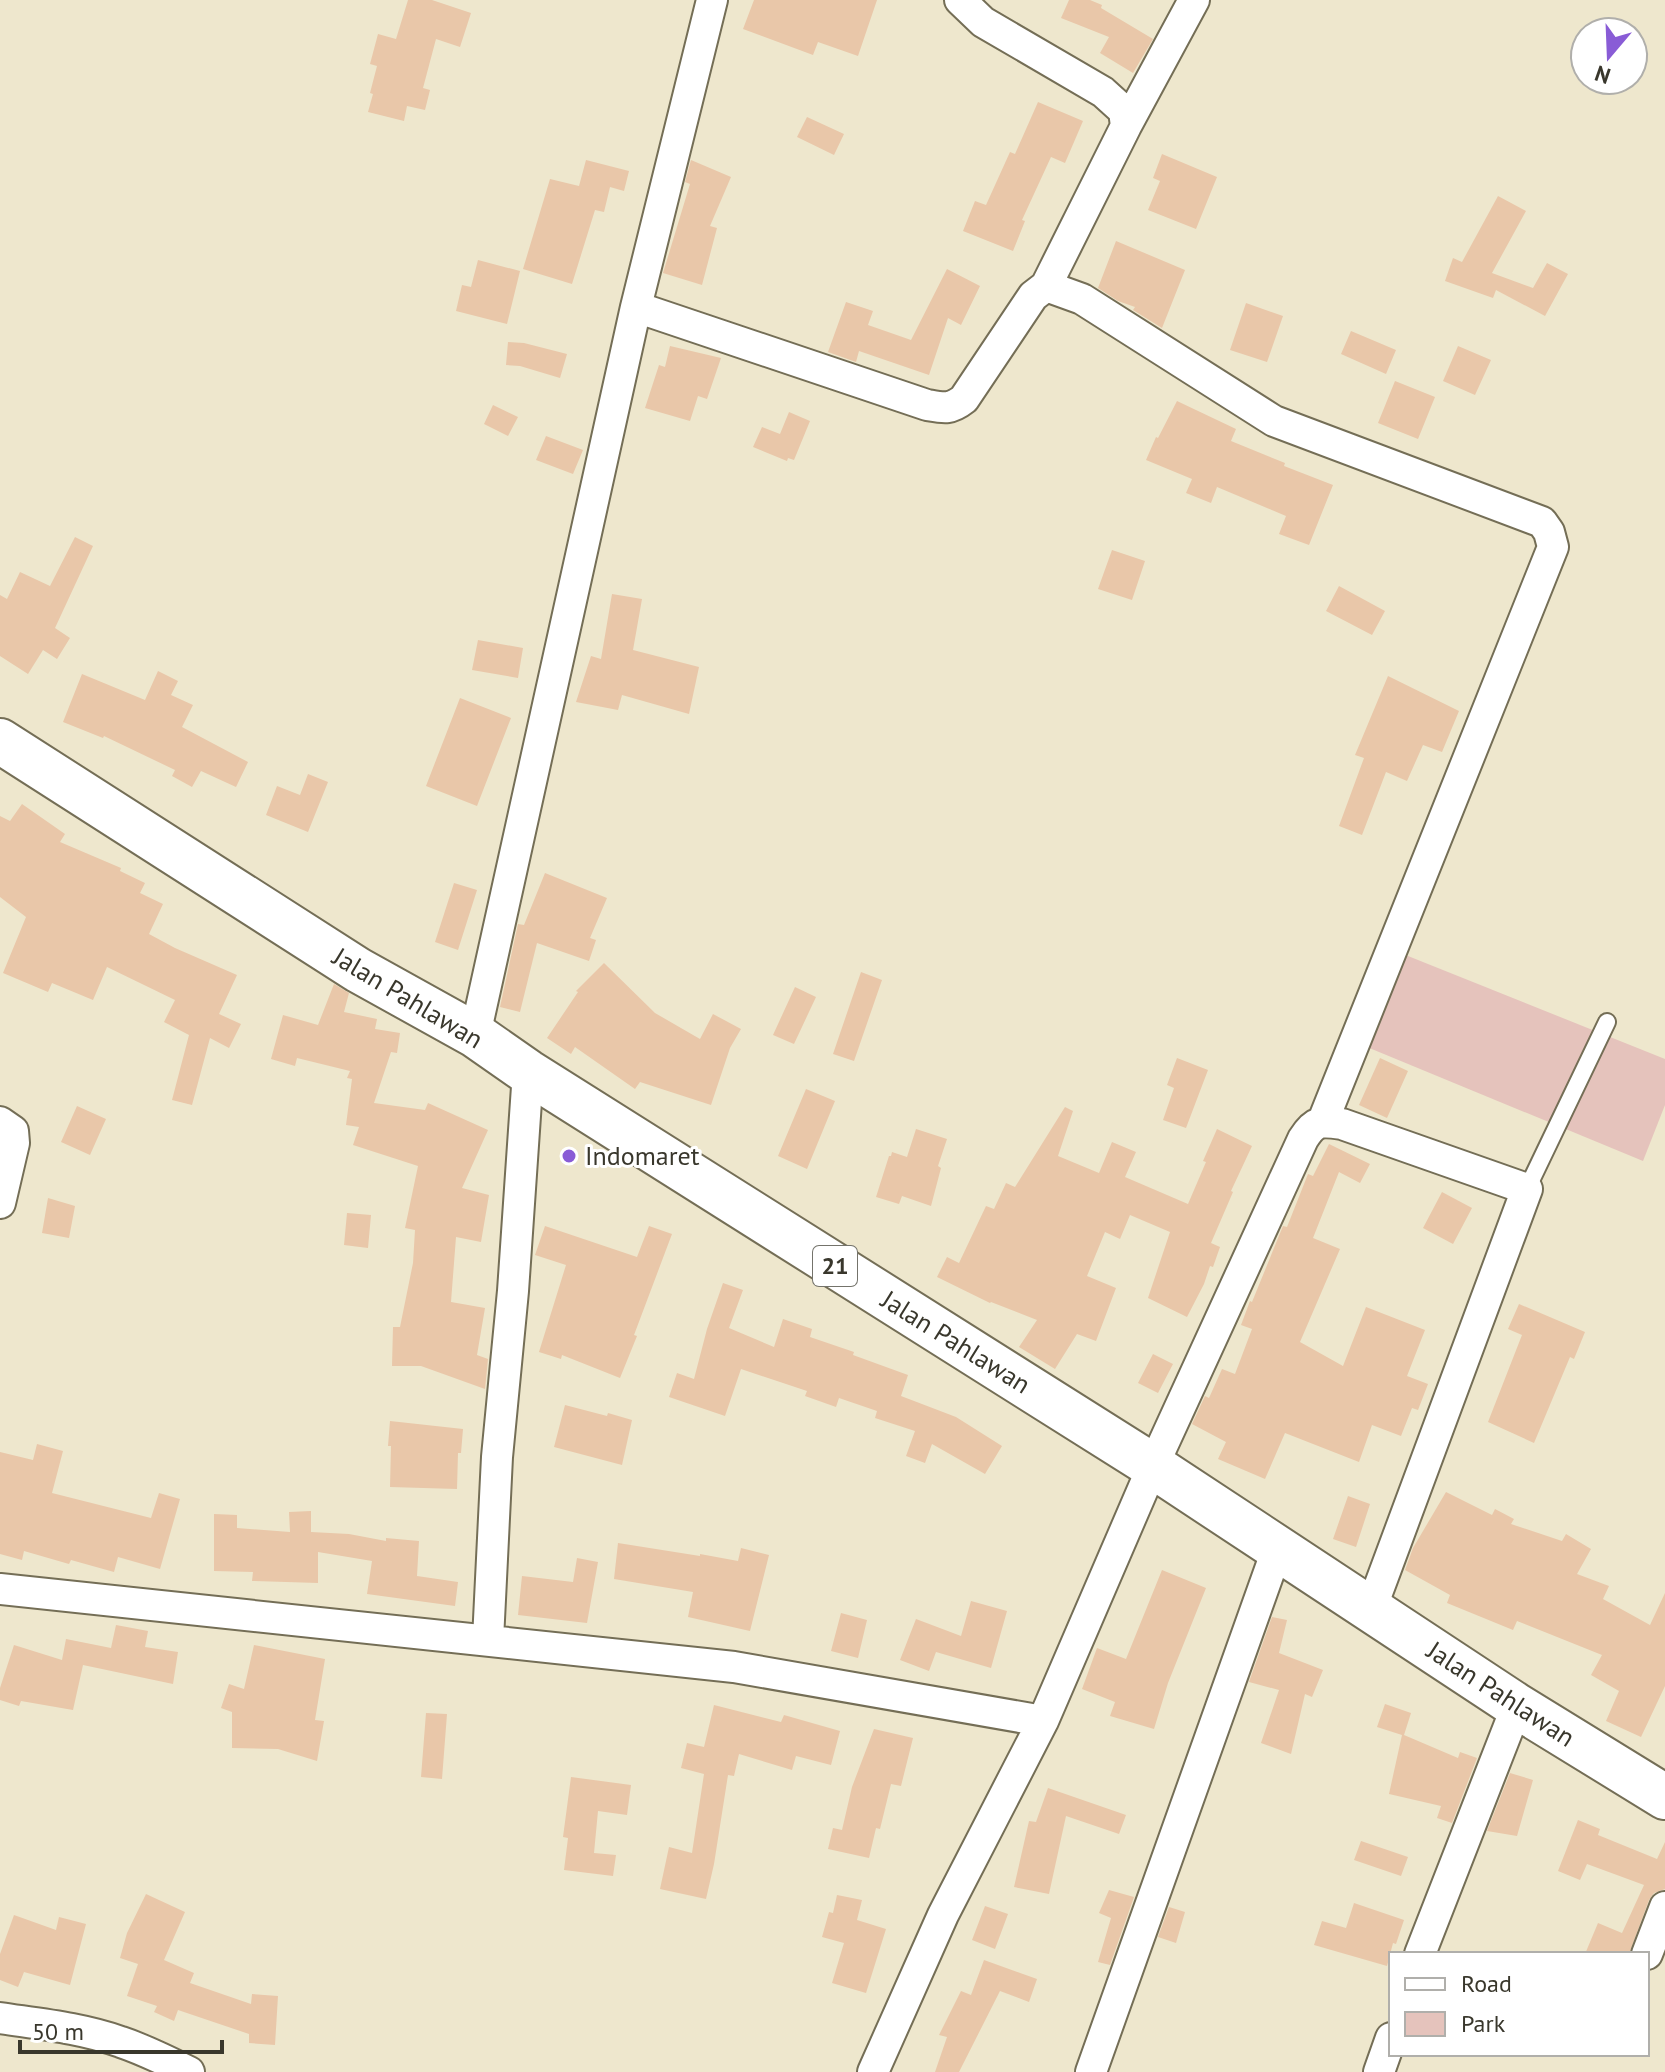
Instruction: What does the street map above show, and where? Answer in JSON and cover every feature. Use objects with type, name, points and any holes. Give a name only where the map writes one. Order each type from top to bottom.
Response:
[{"type":"highway","name":"Jalan Pahlawan","points":[[0,741],[358,970],[475,1035],[528,1072],[1153,1466],[1517,1706],[1660,1789]]},
{"type":"street","points":[[475,1035],[636,307],[712,0]]},
{"type":"street","points":[[960,0],[983,22],[1103,92],[1124,111],[1126,126]]},
{"type":"street","points":[[636,307],[927,405],[955,407],[964,399],[1033,296],[1046,286],[1126,126],[1194,0]]},
{"type":"street","points":[[1046,286],[1082,299],[1274,421],[1542,522],[1549,532],[1553,547],[1323,1121]]},
{"type":"street","points":[[488,1640],[497,1457],[513,1291],[528,1072]]},
{"type":"street","points":[[873,2072],[943,1915],[1043,1721],[1153,1466],[1303,1139],[1311,1127],[1323,1121],[1342,1124],[1527,1189],[1371,1609]]},
{"type":"street","points":[[0,1122],[13,1131],[14,1143],[0,1203]]},
{"type":"street","points":[[1091,2072],[1277,1550]]},
{"type":"street","points":[[0,1589],[734,1667],[1043,1721]]},
{"type":"street","points":[[1421,1952],[1517,1706]]},
{"type":"street","points":[[1648,1952],[1665,1907]]},
{"type":"street","points":[[0,2018],[78,2030],[119,2041],[189,2072]]},
{"type":"street","points":[[1379,2072],[1389,2044]]},
{"type":"lane","points":[[1527,1189],[1607,1022]]},
{"type":"green space","points":[[1388,948],[1665,1059],[1665,1105],[1643,1161],[1350,1040]]},
{"type":"building","points":[[408,0],[432,0],[471,13],[460,47],[436,39],[423,88],[430,90],[425,110],[407,106],[404,121],[368,112],[377,66],[370,64],[378,34],[396,39]]},
{"type":"building","points":[[754,0],[877,0],[858,56],[818,42],[813,55],[743,29]]},
{"type":"building","points":[[1069,0],[1090,0],[1102,5],[1101,8],[1153,39],[1133,73],[1100,53],[1109,37],[1061,18]]},
{"type":"building","points":[[1038,102],[1083,121],[1065,163],[1051,157],[1022,220],[1025,221],[1013,251],[963,231],[975,201],[986,205],[1010,152],[1015,154]]},
{"type":"building","points":[[807,117],[844,134],[834,155],[797,137]]},
{"type":"building","points":[[1162,154],[1217,177],[1196,229],[1148,210],[1160,181],[1153,178]]},
{"type":"building","points":[[586,160],[629,171],[624,191],[610,187],[604,212],[595,210],[572,284],[523,269],[550,179],[579,186]]},
{"type":"building","points":[[691,160],[731,177],[710,226],[717,228],[702,285],[663,273],[690,184],[685,182]]},
{"type":"building","points":[[1498,196],[1526,211],[1492,273],[1533,288],[1547,263],[1568,274],[1545,316],[1496,290],[1493,298],[1445,281],[1453,258],[1462,262]]},
{"type":"building","points":[[1116,241],[1185,270],[1162,328],[1133,310],[1135,307],[1118,301],[1098,288]]},
{"type":"building","points":[[478,260],[520,271],[507,324],[456,311],[462,285],[471,287]]},
{"type":"building","points":[[947,269],[980,286],[961,325],[948,318],[929,375],[859,351],[856,362],[828,352],[846,302],[873,311],[868,325],[911,340]]},
{"type":"building","points":[[1246,303],[1283,316],[1267,362],[1230,350]]},
{"type":"building","points":[[1351,331],[1396,350],[1386,374],[1341,354]]},
{"type":"building","points":[[508,342],[567,354],[560,378],[506,365]]},
{"type":"building","points":[[670,346],[721,358],[707,399],[698,396],[690,421],[645,408],[659,365],[665,367]]},
{"type":"building","points":[[1458,346],[1491,360],[1475,395],[1443,381]]},
{"type":"building","points":[[1395,381],[1435,397],[1418,439],[1378,423]]},
{"type":"building","points":[[1177,401],[1236,429],[1231,441],[1333,485],[1309,545],[1279,534],[1286,516],[1217,487],[1211,503],[1186,493],[1192,479],[1146,460]]},
{"type":"building","points":[[493,405],[518,417],[508,436],[484,424]]},
{"type":"building","points":[[789,412],[810,421],[794,460],[788,458],[787,461],[753,447],[762,427],[780,434]]},
{"type":"building","points":[[546,436],[583,450],[573,474],[536,460]]},
{"type":"building","points":[[75,537],[93,546],[55,628],[70,638],[57,659],[43,650],[28,674],[0,656],[0,595],[7,599],[20,572],[50,586]]},
{"type":"building","points":[[1112,550],[1145,561],[1132,600],[1098,589]]},
{"type":"building","points":[[1339,586],[1385,611],[1372,635],[1326,611]]},
{"type":"building","points":[[612,594],[642,599],[633,650],[699,667],[689,714],[622,695],[618,710],[576,702],[591,656],[601,659]]},
{"type":"building","points":[[478,640],[523,648],[518,678],[472,670]]},
{"type":"building","points":[[158,671],[178,681],[171,695],[193,705],[182,727],[248,762],[236,787],[201,771],[192,787],[172,776],[175,770],[104,736],[63,722],[82,674],[145,700]]},
{"type":"building","points":[[1388,676],[1459,711],[1442,752],[1423,745],[1407,781],[1386,772],[1362,835],[1339,826],[1364,758],[1355,755]]},
{"type":"building","points":[[460,698],[511,718],[477,806],[426,786]]},
{"type":"building","points":[[308,774],[328,782],[308,832],[266,815],[277,786],[300,795]]},
{"type":"building","points":[[22,804],[65,834],[60,842],[121,868],[120,871],[145,883],[140,893],[163,904],[149,934],[237,975],[219,1014],[241,1024],[229,1048],[210,1038],[192,1105],[172,1100],[189,1035],[164,1022],[175,1000],[107,967],[93,1000],[52,983],[48,992],[3,973],[26,917],[0,897],[0,816],[10,821]]},
{"type":"building","points":[[545,873],[607,898],[590,938],[596,940],[589,961],[537,943],[520,1012],[500,1007],[518,924],[524,925]]},
{"type":"building","points":[[454,883],[477,890],[458,950],[435,942]]},
{"type":"building","points":[[604,963],[655,1013],[700,1039],[713,1014],[741,1029],[730,1048],[711,1105],[640,1082],[635,1089],[575,1047],[571,1054],[547,1038],[576,991]]},
{"type":"building","points":[[861,972],[882,980],[854,1061],[833,1054]]},
{"type":"building","points":[[334,984],[349,993],[344,1012],[377,1019],[375,1029],[400,1033],[397,1053],[391,1052],[374,1103],[425,1110],[428,1103],[488,1130],[462,1188],[489,1195],[481,1242],[456,1237],[451,1302],[485,1308],[477,1355],[488,1359],[485,1389],[421,1366],[392,1366],[393,1327],[400,1327],[413,1263],[415,1230],[405,1228],[418,1166],[353,1145],[359,1127],[346,1125],[352,1079],[347,1078],[350,1071],[297,1058],[295,1066],[271,1059],[283,1015],[318,1025]]},
{"type":"building","points":[[795,987],[816,997],[794,1044],[773,1035]]},
{"type":"building","points":[[1177,1058],[1208,1070],[1186,1128],[1163,1120],[1174,1088],[1167,1085]]},
{"type":"building","points":[[1380,1058],[1408,1071],[1387,1118],[1359,1105]]},
{"type":"building","points":[[806,1089],[835,1101],[807,1169],[778,1156]]},
{"type":"building","points":[[77,1106],[106,1119],[90,1155],[61,1142]]},
{"type":"building","points":[[1065,1107],[1073,1111],[1058,1156],[1099,1173],[1112,1142],[1136,1152],[1125,1177],[1188,1204],[1217,1129],[1252,1146],[1211,1243],[1220,1247],[1213,1267],[1210,1266],[1187,1317],[1148,1298],[1170,1232],[1130,1215],[1120,1239],[1105,1232],[1087,1276],[1116,1288],[1096,1341],[1077,1334],[1055,1369],[1019,1347],[1037,1320],[990,1303],[937,1277],[947,1257],[959,1263],[986,1206],[994,1209],[1006,1183],[1015,1187]]},
{"type":"building","points":[[916,1129],[947,1139],[938,1166],[941,1168],[931,1206],[902,1196],[899,1204],[876,1197],[889,1156],[892,1152],[907,1157]]},
{"type":"building","points":[[1329,1144],[1370,1164],[1360,1183],[1339,1172],[1313,1238],[1340,1249],[1300,1342],[1343,1366],[1366,1307],[1425,1330],[1407,1376],[1428,1384],[1418,1410],[1412,1408],[1401,1436],[1372,1425],[1359,1462],[1285,1433],[1265,1479],[1218,1459],[1226,1442],[1192,1424],[1205,1396],[1209,1398],[1222,1369],[1235,1374],[1252,1329],[1241,1325],[1250,1301],[1283,1226],[1287,1227],[1308,1174],[1313,1176]]},
{"type":"building","points":[[1442,1192],[1472,1208],[1453,1244],[1423,1228]]},
{"type":"building","points":[[48,1198],[75,1206],[69,1238],[42,1233]]},
{"type":"building","points":[[347,1213],[371,1215],[368,1248],[344,1245]]},
{"type":"building","points":[[545,1226],[637,1257],[649,1226],[672,1234],[620,1378],[562,1355],[561,1359],[539,1352],[566,1265],[535,1255]]},
{"type":"building","points":[[723,1283],[743,1290],[729,1328],[774,1347],[783,1319],[812,1329],[810,1337],[908,1375],[901,1396],[956,1417],[1002,1446],[985,1474],[932,1444],[925,1463],[906,1456],[915,1431],[875,1418],[877,1411],[839,1398],[836,1407],[805,1396],[807,1391],[741,1369],[725,1416],[669,1397],[677,1373],[694,1379]]},
{"type":"building","points":[[1519,1304],[1585,1332],[1574,1359],[1570,1357],[1534,1443],[1488,1422],[1522,1335],[1508,1329]]},
{"type":"building","points":[[1153,1354],[1173,1364],[1158,1393],[1138,1383]]},
{"type":"building","points":[[565,1405],[632,1420],[622,1465],[554,1447]]},
{"type":"building","points":[[390,1421],[463,1429],[461,1453],[458,1453],[457,1489],[390,1487]]},
{"type":"building","points":[[37,1444],[63,1451],[52,1493],[151,1518],[159,1493],[180,1499],[160,1569],[118,1557],[114,1572],[71,1560],[69,1564],[24,1551],[22,1560],[0,1554],[0,1452],[33,1460]]},
{"type":"building","points":[[1446,1492],[1492,1515],[1495,1509],[1514,1519],[1511,1524],[1562,1541],[1566,1534],[1591,1549],[1577,1574],[1609,1586],[1603,1599],[1650,1625],[1665,1593],[1665,1686],[1641,1737],[1606,1721],[1619,1691],[1591,1675],[1602,1655],[1517,1621],[1513,1630],[1447,1603],[1450,1595],[1405,1570],[1413,1548]]},
{"type":"building","points":[[1348,1496],[1370,1504],[1356,1547],[1333,1539]]},
{"type":"building","points":[[311,1511],[311,1532],[349,1534],[386,1541],[386,1538],[419,1541],[417,1576],[458,1582],[455,1606],[367,1594],[372,1561],[318,1552],[318,1583],[252,1581],[253,1572],[214,1571],[214,1514],[237,1515],[237,1528],[290,1532],[289,1512]]},
{"type":"building","points":[[618,1543],[738,1561],[741,1548],[769,1555],[750,1631],[688,1617],[693,1592],[614,1579]]},
{"type":"building","points":[[577,1558],[598,1562],[587,1623],[518,1615],[522,1576],[573,1582]]},
{"type":"building","points":[[1162,1570],[1206,1588],[1168,1683],[1154,1729],[1110,1716],[1115,1702],[1082,1689],[1097,1648],[1126,1659]]},
{"type":"building","points":[[971,1601],[1007,1611],[991,1668],[936,1652],[929,1671],[900,1660],[916,1619],[961,1636]]},
{"type":"building","points":[[841,1613],[867,1620],[858,1658],[831,1651]]},
{"type":"building","points":[[1272,1617],[1287,1620],[1279,1653],[1323,1670],[1312,1697],[1305,1694],[1291,1754],[1261,1743],[1279,1690],[1249,1682]]},
{"type":"building","points":[[116,1625],[148,1631],[145,1647],[178,1652],[173,1684],[83,1665],[73,1710],[21,1701],[19,1706],[0,1700],[0,1688],[14,1645],[62,1660],[66,1639],[111,1648]]},
{"type":"building","points":[[254,1645],[325,1659],[315,1720],[324,1721],[317,1761],[278,1749],[232,1748],[232,1712],[221,1708],[229,1684],[244,1689]]},
{"type":"building","points":[[1385,1704],[1411,1713],[1404,1735],[1458,1758],[1460,1752],[1477,1758],[1452,1823],[1437,1818],[1441,1806],[1389,1794],[1402,1735],[1377,1727]]},
{"type":"building","points":[[714,1705],[781,1722],[784,1715],[840,1731],[831,1765],[796,1756],[792,1770],[739,1754],[734,1776],[728,1775],[706,1899],[660,1889],[669,1847],[692,1853],[704,1774],[681,1768],[687,1743],[704,1747]]},
{"type":"building","points":[[426,1713],[447,1714],[442,1779],[421,1777]]},
{"type":"building","points":[[874,1729],[913,1738],[901,1786],[891,1784],[869,1858],[828,1849],[833,1828],[842,1830],[852,1787]]},
{"type":"building","points":[[1510,1773],[1533,1780],[1517,1836],[1487,1831]]},
{"type":"building","points":[[571,1777],[631,1785],[627,1815],[598,1811],[594,1853],[616,1855],[613,1876],[564,1870],[568,1838],[563,1837]]},
{"type":"building","points":[[1048,1788],[1126,1815],[1119,1834],[1066,1816],[1049,1894],[1014,1887],[1029,1821],[1036,1822]]},
{"type":"building","points":[[1578,1820],[1600,1829],[1598,1835],[1657,1859],[1665,1842],[1665,1889],[1654,1893],[1649,1900],[1630,1952],[1586,1952],[1598,1923],[1622,1933],[1644,1885],[1587,1864],[1580,1880],[1558,1871]]},
{"type":"building","points":[[1361,1841],[1408,1857],[1401,1876],[1354,1860]]},
{"type":"building","points":[[1109,1890],[1134,1897],[1110,1965],[1098,1962],[1111,1918],[1099,1913]]},
{"type":"building","points":[[146,1894],[185,1912],[164,1960],[194,1973],[190,1983],[251,2004],[252,1994],[278,1996],[275,2045],[249,2043],[249,2034],[178,2010],[174,2021],[154,2012],[157,2006],[127,1996],[138,1964],[120,1958],[127,1933]]},
{"type":"building","points":[[837,1895],[862,1900],[857,1920],[886,1929],[866,1993],[832,1983],[844,1943],[822,1937]]},
{"type":"building","points":[[1354,1903],[1404,1920],[1396,1944],[1393,1943],[1389,1952],[1387,1966],[1314,1945],[1322,1921],[1346,1928]]},
{"type":"building","points":[[985,1906],[1008,1914],[995,1949],[972,1940]]},
{"type":"building","points":[[1169,1907],[1185,1912],[1176,1943],[1158,1937]]},
{"type":"building","points":[[14,1915],[56,1930],[59,1917],[86,1924],[70,1985],[24,1972],[18,1987],[0,1980],[0,1954]]},
{"type":"building","points":[[984,1960],[1037,1979],[1029,2002],[1000,1991],[959,2072],[935,2072],[947,2037],[939,2035],[961,1991],[971,1995]]},
{"type":"place","name":"Indomaret","points":[[569,1156]]}]
